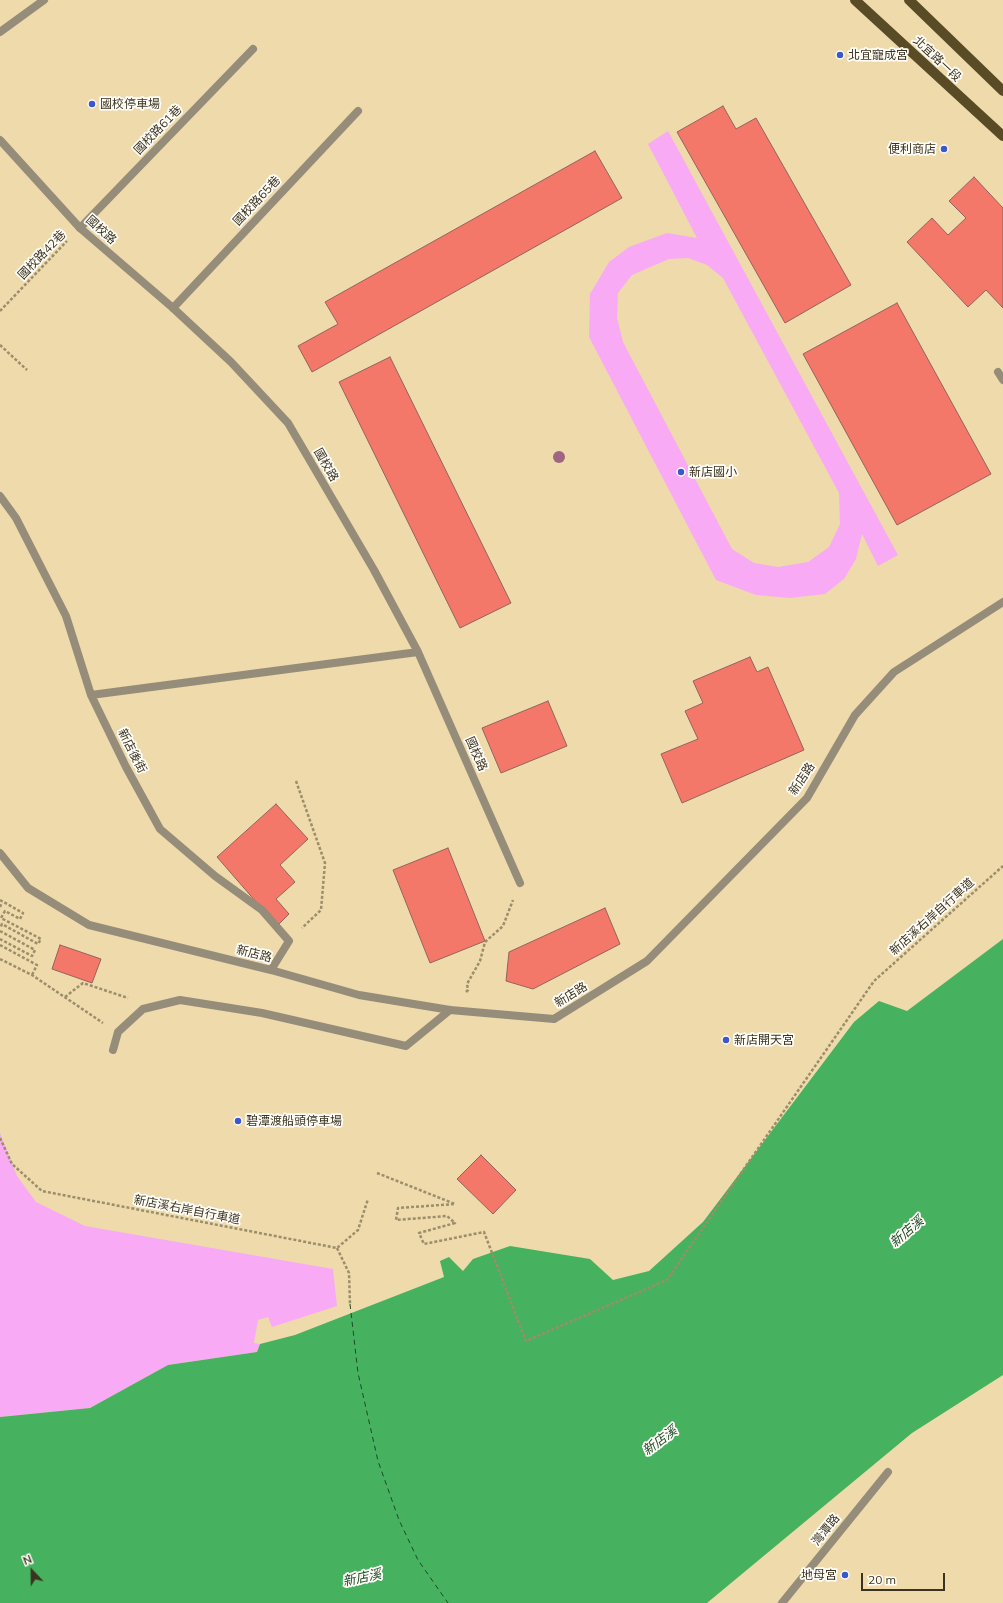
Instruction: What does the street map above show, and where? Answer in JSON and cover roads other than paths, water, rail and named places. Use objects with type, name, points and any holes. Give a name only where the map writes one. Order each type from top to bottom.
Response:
[{"type":"main road","name":"北宜路一段","points":[[855,0],[1003,136]]},
{"type":"main road","name":"北宜路一段","points":[[909,0],[1003,92]]},
{"type":"street","points":[[0,32],[44,0]]},
{"type":"street","name":"國校路61巷","points":[[80,228],[253,49]]},
{"type":"street","name":"國校路65巷","points":[[173,308],[358,111]]},
{"type":"street","name":"國校路","points":[[0,140],[80,228],[173,308],[231,362],[288,423],[374,570],[418,652],[520,883]]},
{"type":"street","points":[[998,372],[1003,380]]},
{"type":"street","name":"新店後街","points":[[0,496],[16,518],[66,616],[91,695],[126,767],[160,829],[215,876],[262,910],[289,941],[271,970]]},
{"type":"street","name":"新店路","points":[[0,853],[28,888],[89,925],[271,970],[358,995],[450,1010],[554,1020],[647,961],[807,798],[855,715],[894,672],[1003,602]]},
{"type":"street","points":[[91,695],[418,652]]},
{"type":"street","points":[[113,1050],[118,1032],[143,1009],[180,1000],[262,1013],[406,1046],[450,1010]]},
{"type":"street","name":"灣潭路","points":[[782,1603],[888,1472]]},
{"type":"water","name":"新店溪","points":[[1003,939],[1003,1375],[912,1433],[707,1603],[0,1603],[0,1417],[90,1408],[168,1365],[257,1352],[260,1344],[295,1335],[444,1277],[440,1261],[449,1257],[463,1271],[473,1259],[510,1246],[590,1259],[613,1280],[649,1271],[703,1222],[854,1022],[879,1001],[907,1011]]},
{"type":"place","name":"北宜寵成宮","points":[[840,55]]},
{"type":"place","name":"國校停車場","points":[[92,104]]},
{"type":"place","name":"便利商店","points":[[944,149]]},
{"type":"place","name":"新店國小","points":[[681,472]]},
{"type":"place","name":"新店開天宮","points":[[726,1040]]},
{"type":"place","name":"碧潭渡船頭停車場","points":[[238,1121]]},
{"type":"place","name":"地母宮","points":[[845,1575]]}]
